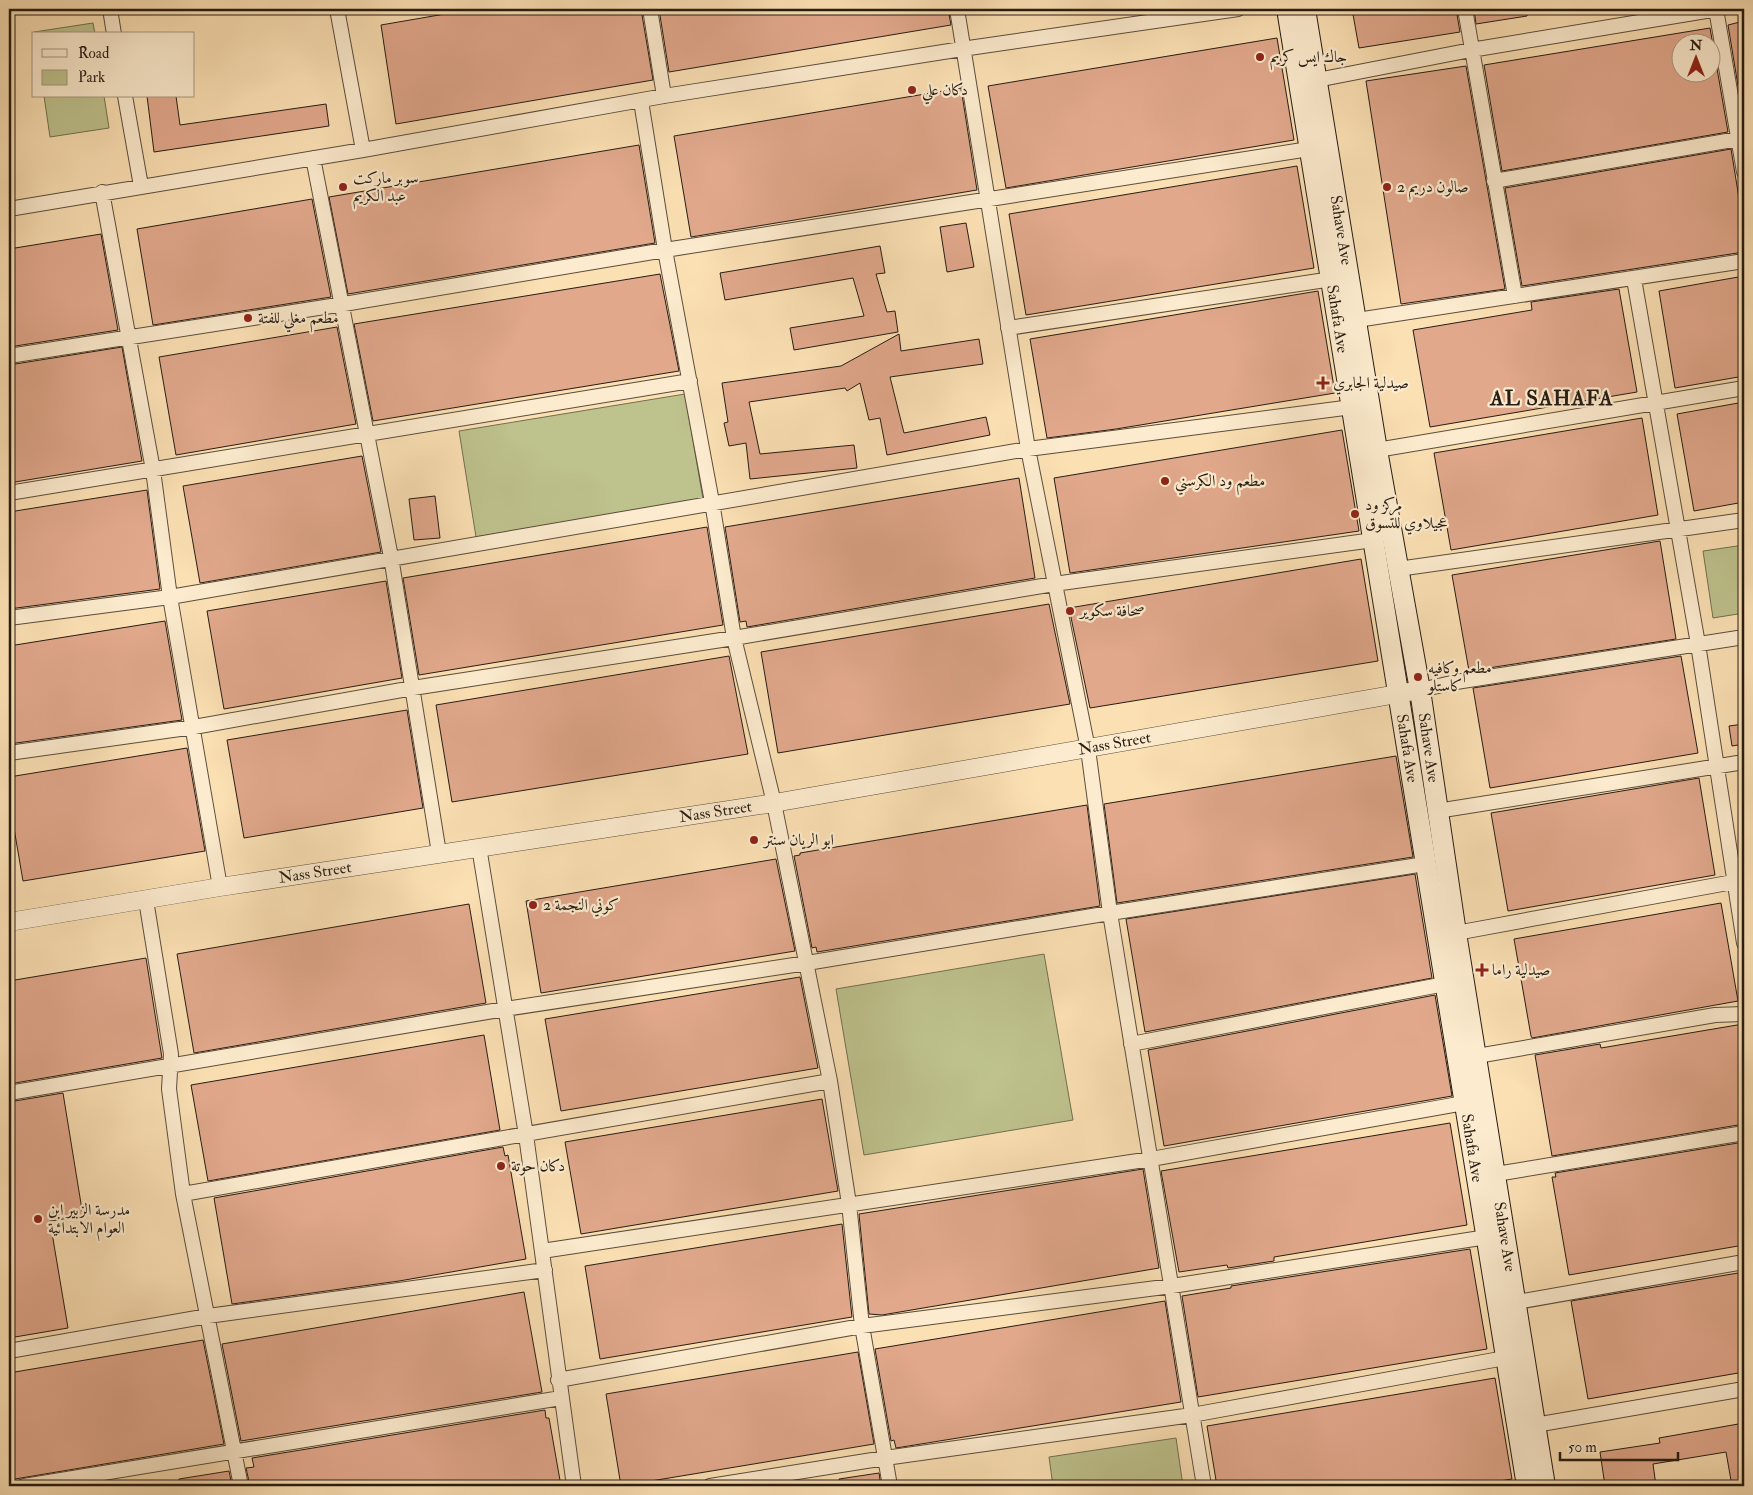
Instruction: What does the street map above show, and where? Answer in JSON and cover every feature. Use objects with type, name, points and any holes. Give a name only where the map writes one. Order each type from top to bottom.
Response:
[{"type":"main road","name":"Sahafa Ave","points":[[1287,9],[1527,1486]]},
{"type":"main road","name":"Sahave Ave","points":[[1305,9],[1377,450],[1420,690],[1456,933],[1517,1302],[1545,1486]]},
{"type":"street","points":[[110,9],[114,32]]},
{"type":"street","points":[[336,9],[363,150]]},
{"type":"street","points":[[650,9],[664,96]]},
{"type":"street","points":[[956,9],[1028,449],[1088,749],[1110,913],[1204,1486]]},
{"type":"street","points":[[9,209],[363,150],[664,96],[962,49],[1238,9]]},
{"type":"street","points":[[1465,9],[1494,181],[1516,296]]},
{"type":"street","points":[[1317,80],[1471,50],[1717,9],[1741,138],[1744,172]]},
{"type":"street","points":[[125,98],[141,186]]},
{"type":"street","points":[[641,101],[665,250],[712,502],[734,638],[774,803],[830,1081],[849,1204],[862,1326],[890,1486]]},
{"type":"street","points":[[1494,181],[1741,138]]},
{"type":"street","points":[[9,356],[344,304],[665,250],[1309,149]]},
{"type":"street","points":[[313,158],[344,304],[391,558],[440,853]]},
{"type":"street","points":[[102,192],[153,470],[170,597],[194,727],[220,887]]},
{"type":"street","points":[[1357,320],[1744,261]]},
{"type":"street","points":[[1008,328],[1332,279]]},
{"type":"street","points":[[1634,279],[1657,402],[1739,881],[1744,943]]},
{"type":"street","points":[[9,492],[153,470],[690,380]]},
{"type":"street","points":[[1377,450],[1744,388]]},
{"type":"street","points":[[9,618],[170,597],[1028,449],[1352,407]]},
{"type":"street","points":[[1398,569],[1744,520]]},
{"type":"street","points":[[9,753],[194,727],[413,688],[734,638],[1054,584],[1372,540]]},
{"type":"street","points":[[1420,690],[1456,682],[1744,637]]},
{"type":"street","name":"Nass Street","points":[[9,922],[220,887],[774,803],[1420,690]]},
{"type":"street","points":[[1437,811],[1744,762]]},
{"type":"street","points":[[479,847],[526,1135],[574,1486]]},
{"type":"street","points":[[9,1093],[505,1009],[807,963],[1425,864]]},
{"type":"street","points":[[1456,933],[1739,881]]},
{"type":"street","points":[[146,900],[171,1054],[168,1089],[184,1194],[240,1486]]},
{"type":"street","points":[[1131,1044],[1445,984]]},
{"type":"street","points":[[1476,1056],[1715,1015],[1744,1014]]},
{"type":"street","points":[[184,1194],[830,1081]]},
{"type":"street","points":[[542,1251],[1151,1159],[1464,1103]]},
{"type":"street","points":[[1496,1174],[1744,1133]]},
{"type":"street","points":[[558,1380],[862,1326],[1172,1286],[1487,1237]]},
{"type":"street","points":[[1517,1302],[1744,1262]]},
{"type":"street","points":[[9,1351],[208,1316],[545,1270]]},
{"type":"street","points":[[710,1486],[885,1458],[1192,1415],[1505,1358]]},
{"type":"street","points":[[1535,1425],[1744,1389]]},
{"type":"street","points":[[24,1486],[235,1453],[561,1398]]},
{"type":"green space","points":[[93,23],[95,32],[34,32]]},
{"type":"green space","points":[[44,98],[104,98],[109,128],[50,137]]},
{"type":"green space","points":[[685,394],[703,499],[476,537],[459,431]]},
{"type":"green space","points":[[1744,545],[1744,613],[1713,618],[1703,551]]},
{"type":"green space","points":[[1044,954],[1073,1120],[864,1155],[836,989]]},
{"type":"green space","points":[[1176,1438],[1183,1486],[1053,1486],[1049,1457]]},
{"type":"building","points":[[474,9],[641,9],[653,80],[396,124],[381,25]]},
{"type":"building","points":[[659,9],[948,9],[951,25],[669,72]]},
{"type":"building","points":[[1352,9],[1456,9],[1460,32],[1359,48]]},
{"type":"building","points":[[1474,9],[1527,9],[1527,16],[1476,24]]},
{"type":"building","points":[[1744,21],[1744,122],[1728,25]]},
{"type":"building","points":[[1710,28],[1711,32],[1686,32]]},
{"type":"building","points":[[1670,35],[1670,82],[1719,82],[1728,132],[1502,171],[1484,65]]},
{"type":"building","points":[[1277,38],[1294,140],[1006,188],[988,86]]},
{"type":"building","points":[[1466,66],[1505,289],[1401,304],[1366,81]]},
{"type":"building","points":[[961,88],[977,190],[691,237],[674,136]]},
{"type":"building","points":[[147,98],[176,98],[180,125],[326,104],[329,126],[154,152]]},
{"type":"building","points":[[639,145],[655,243],[348,294],[329,197]]},
{"type":"building","points":[[1731,149],[1744,229],[1744,252],[1522,286],[1505,188]]},
{"type":"building","points":[[1297,166],[1314,268],[1026,315],[1009,214]]},
{"type":"building","points":[[312,199],[331,297],[153,325],[137,229]]},
{"type":"building","points":[[966,223],[974,267],[947,272],[940,227]]},
{"type":"building","points":[[101,234],[118,330],[9,347],[9,249]]},
{"type":"building","points":[[880,246],[885,273],[876,274],[887,312],[895,311],[898,332],[794,350],[790,328],[864,316],[853,278],[725,300],[720,273]]},
{"type":"building","points":[[660,274],[679,371],[373,421],[354,324]]},
{"type":"building","points":[[1744,276],[1744,376],[1675,388],[1659,291]]},
{"type":"building","points":[[1619,289],[1637,392],[1430,427],[1413,330],[1532,310],[1531,302]]},
{"type":"building","points":[[1318,291],[1335,393],[1116,429],[1047,438],[1030,339]]},
{"type":"building","points":[[337,327],[356,424],[176,455],[159,357]]},
{"type":"building","points":[[899,334],[901,351],[979,339],[983,364],[890,377],[904,433],[986,417],[990,435],[887,455],[880,418],[869,420],[860,383],[847,391],[845,388],[749,402],[760,454],[854,445],[857,468],[750,479],[746,443],[729,446],[724,423],[728,422],[722,383],[841,366]]},
{"type":"building","points":[[122,347],[142,461],[9,483],[9,365]]},
{"type":"building","points":[[1744,402],[1744,502],[1694,511],[1677,414]]},
{"type":"building","points":[[1642,418],[1658,515],[1451,550],[1434,453]]},
{"type":"building","points":[[1342,430],[1359,531],[1070,573],[1054,478]]},
{"type":"building","points":[[362,456],[381,552],[200,583],[183,486]]},
{"type":"building","points":[[1019,478],[1035,578],[747,627],[746,621],[740,622],[725,527]]},
{"type":"building","points":[[147,490],[160,589],[9,609],[9,512]]},
{"type":"building","points":[[435,496],[440,538],[414,540],[409,499]]},
{"type":"building","points":[[707,527],[723,625],[419,675],[403,578]]},
{"type":"building","points":[[1660,541],[1676,639],[1469,671],[1452,575]]},
{"type":"building","points":[[1361,559],[1378,661],[1090,708],[1069,608]]},
{"type":"building","points":[[386,581],[402,678],[224,709],[207,611]]},
{"type":"building","points":[[1049,604],[1070,704],[778,753],[761,652]]},
{"type":"building","points":[[165,621],[182,720],[9,744],[9,646]]},
{"type":"building","points":[[729,656],[748,754],[452,802],[436,705]]},
{"type":"building","points":[[1681,656],[1698,753],[1490,788],[1473,688]]},
{"type":"building","points":[[407,710],[423,808],[244,838],[227,740]]},
{"type":"building","points":[[1744,724],[1744,744],[1732,746],[1729,726]]},
{"type":"building","points":[[187,748],[205,851],[23,881],[9,799],[9,777]]},
{"type":"building","points":[[1396,756],[1413,857],[1117,903],[1104,804]]},
{"type":"building","points":[[1699,778],[1715,875],[1508,911],[1491,813]]},
{"type":"building","points":[[1087,805],[1100,906],[817,952],[816,947],[812,948],[794,856],[800,855],[800,853]]},
{"type":"building","points":[[776,859],[795,951],[541,993],[526,901]]},
{"type":"building","points":[[1415,874],[1432,978],[1145,1032],[1126,919]]},
{"type":"building","points":[[1721,903],[1738,1001],[1532,1038],[1514,939]]},
{"type":"building","points":[[469,904],[486,1003],[194,1053],[177,954]]},
{"type":"building","points":[[146,958],[162,1058],[9,1084],[9,981]]},
{"type":"building","points":[[800,977],[818,1068],[561,1111],[545,1019]]},
{"type":"building","points":[[1435,995],[1452,1096],[1164,1146],[1148,1050]]},
{"type":"building","points":[[1743,1024],[1744,1124],[1552,1156],[1535,1055],[1600,1044],[1601,1048]]},
{"type":"building","points":[[484,1035],[500,1130],[208,1181],[191,1085]]},
{"type":"building","name":"مدرسة الزبير ابن العوام الابتدائية","points":[[63,1093],[83,1216],[50,1221],[68,1328],[9,1338],[9,1102]]},
{"type":"building","points":[[822,1099],[838,1191],[581,1234],[565,1142]]},
{"type":"building","points":[[1450,1123],[1467,1225],[1274,1257],[1274,1261],[1228,1268],[1227,1265],[1179,1272],[1161,1171]]},
{"type":"building","points":[[1744,1142],[1744,1245],[1569,1275],[1552,1177],[1556,1177],[1555,1173]]},
{"type":"building","points":[[503,1147],[505,1156],[508,1155],[526,1259],[399,1281],[232,1304],[214,1198]]},
{"type":"building","points":[[1143,1169],[1159,1268],[882,1315],[869,1314],[859,1214]]},
{"type":"building","points":[[842,1224],[852,1317],[600,1359],[585,1266]]},
{"type":"building","points":[[1470,1249],[1487,1349],[1198,1397],[1182,1296],[1231,1288],[1231,1286]]},
{"type":"building","points":[[1744,1272],[1744,1372],[1588,1399],[1571,1301]]},
{"type":"building","points":[[524,1292],[542,1392],[241,1441],[222,1344]]},
{"type":"building","points":[[1165,1301],[1181,1402],[896,1448],[894,1440],[891,1441],[875,1349]]},
{"type":"building","points":[[203,1340],[224,1444],[9,1480],[9,1373]]},
{"type":"building","points":[[858,1352],[874,1444],[621,1486],[606,1394]]},
{"type":"building","points":[[1495,1378],[1512,1479],[1469,1486],[1217,1486],[1207,1426]]},
{"type":"building","points":[[545,1410],[546,1418],[549,1418],[561,1486],[250,1486],[246,1468],[254,1467],[252,1458]]},
{"type":"building","points":[[1744,1423],[1744,1486],[1732,1486],[1726,1452],[1653,1464],[1656,1486],[1605,1486],[1600,1452],[1660,1443],[1659,1438]]},
{"type":"building","points":[[229,1471],[232,1486],[179,1486],[179,1479]]},
{"type":"building","points":[[879,1473],[881,1486],[840,1486],[839,1479]]},
{"type":"place","name":"جاك ايس كريم","points":[[1260,57]]},
{"type":"place","name":"دكان علي","points":[[912,90]]},
{"type":"place","name":"سوبر ماركت عبد الكريم","points":[[343,187]]},
{"type":"place","name":"صالون دريم 2","points":[[1387,187]]},
{"type":"place","name":"مطعم مغلي للفتة","points":[[248,318]]},
{"type":"place","name":"صيدلية الجابري","points":[[1323,383]]},
{"type":"place","name":"مطعم ود الكرسني","points":[[1165,481]]},
{"type":"place","name":"مركز ود عجيلاوي للتسوق","points":[[1355,514]]},
{"type":"place","name":"صحافة سكوير","points":[[1070,611]]},
{"type":"place","name":"مطعم وكافيه كاستلو","points":[[1418,677]]},
{"type":"place","name":"ابو الريان سنتر","points":[[754,840]]},
{"type":"place","name":"كوني النجمة 2","points":[[533,905]]},
{"type":"place","name":"صيدلية راما","points":[[1482,970]]},
{"type":"place","name":"دكان حوتة","points":[[501,1166]]},
{"type":"place","name":"مدرسة الزبير ابن العوام الابتدائية","points":[[38,1219]]},
{"type":"district","name":"AL SAHAFA","points":[[1552,398]]}]
